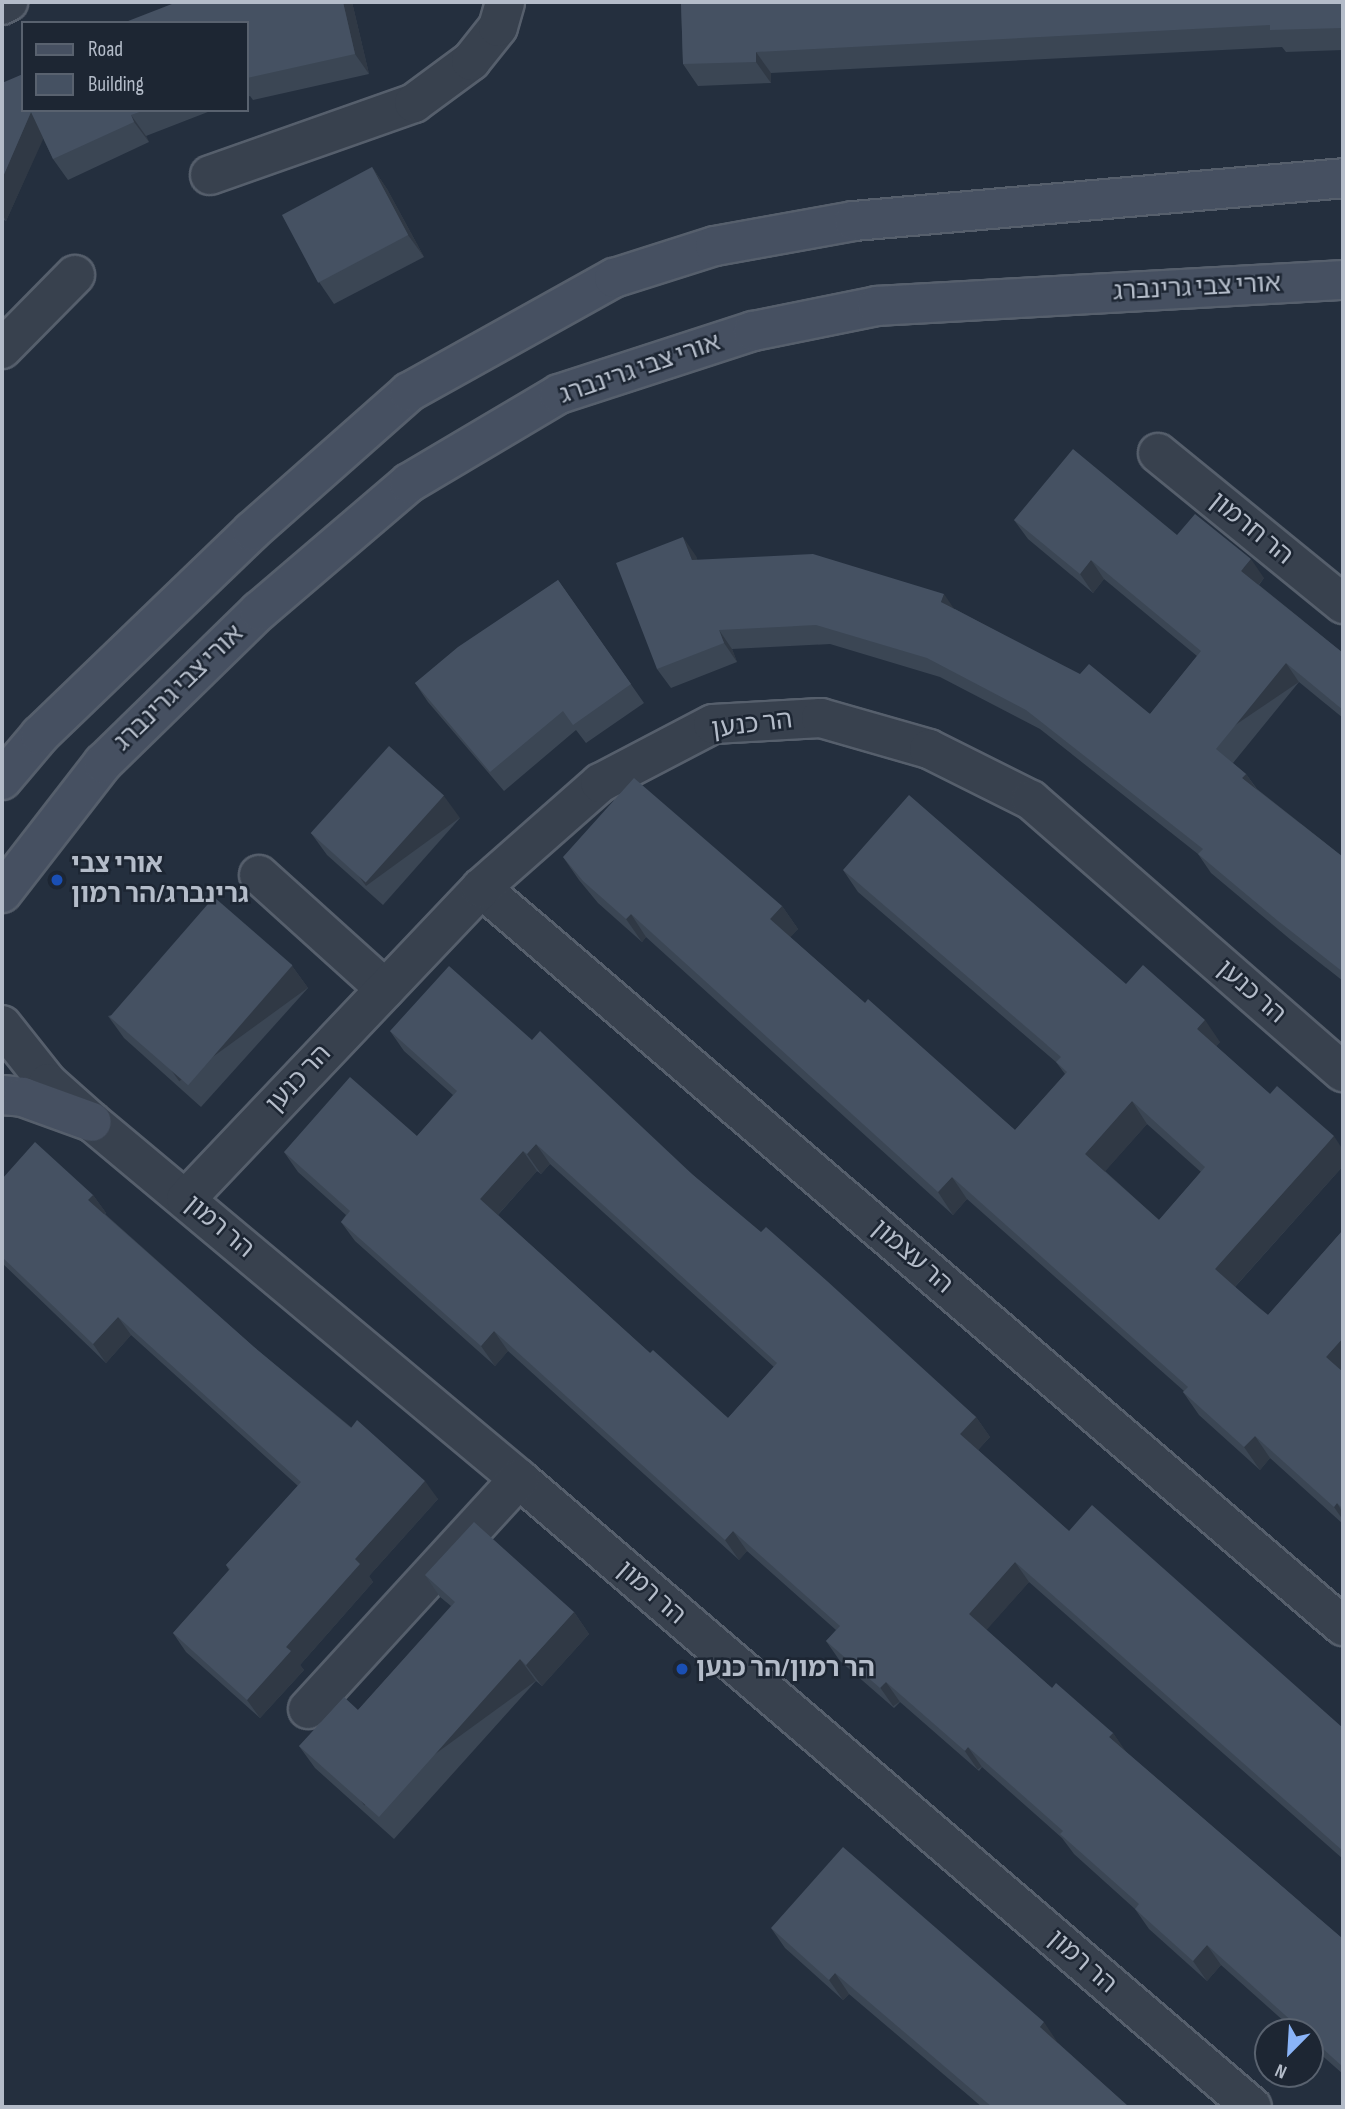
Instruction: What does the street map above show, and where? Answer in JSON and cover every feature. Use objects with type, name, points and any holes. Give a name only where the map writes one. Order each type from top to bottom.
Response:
[{"type":"main road","points":[[2,780],[40,735],[252,531],[409,392],[614,278],[715,246],[854,221],[1343,178]]},
{"type":"main road","name":"אורי צבי גרינברג","points":[[2,893],[103,763],[259,611],[409,483],[559,394],[753,331],[877,306],[1343,280]]},
{"type":"main road","points":[[2,761],[40,735]]},
{"type":"main road","points":[[2,1095],[23,1097],[92,1122]]},
{"type":"street","points":[[2,5],[8,2]]},
{"type":"street","points":[[210,175],[414,103],[471,61],[498,27],[505,2]]},
{"type":"street","points":[[2,349],[75,275]]},
{"type":"street","name":"הר חרמון","points":[[1158,453],[1343,604]]},
{"type":"street","name":"הר כנען","points":[[186,1199],[481,888],[600,783],[712,724],[821,718],[929,749],[1031,800],[1343,1072]]},
{"type":"street","points":[[259,875],[385,989]]},
{"type":"street","name":"הר עצמון","points":[[481,888],[1343,1626]]},
{"type":"street","name":"הר רמון","points":[[2,1025],[48,1083],[92,1122],[519,1479],[1252,2107]]},
{"type":"street","name":"הר רמון","points":[[2,1060],[48,1083]]},
{"type":"street","points":[[309,1709],[519,1479]]},
{"type":"building","points":[[177,2],[343,2],[355,54],[248,78],[248,21],[128,21]]},
{"type":"building","points":[[681,2],[1343,2],[1343,28],[1270,30],[1270,25],[756,52],[756,62],[683,64]]},
{"type":"building","points":[[21,75],[21,112],[31,112],[2,179],[2,83]]},
{"type":"building","points":[[31,112],[139,112],[131,115],[134,122],[53,159]]},
{"type":"building","points":[[372,167],[408,235],[318,283],[282,215]]},
{"type":"building","points":[[1073,449],[1177,535],[1195,514],[1251,559],[1241,571],[1343,653],[1343,710],[1286,663],[1216,749],[1246,774],[1242,778],[1343,857],[1343,972],[1198,854],[1203,849],[1026,710],[927,658],[816,625],[719,630],[724,643],[657,669],[616,563],[683,537],[692,560],[813,554],[944,594],[941,602],[1080,674],[1089,664],[1150,714],[1201,651],[1091,560],[1080,574],[1014,520]]},
{"type":"building","points":[[558,580],[631,684],[573,725],[563,711],[490,772],[415,683],[458,647]]},
{"type":"building","points":[[389,746],[444,796],[366,882],[311,833]]},
{"type":"building","points":[[634,778],[782,906],[770,919],[865,1003],[868,999],[1015,1130],[1067,1072],[1056,1062],[1061,1057],[843,870],[909,795],[1126,984],[1143,965],[1205,1020],[1197,1029],[1270,1094],[1277,1086],[1334,1136],[1215,1269],[1268,1315],[1343,1230],[1343,1338],[1326,1357],[1343,1372],[1343,1509],[1337,1503],[1334,1507],[1255,1436],[1244,1447],[1183,1392],[1188,1387],[952,1177],[938,1192],[631,914],[626,919],[583,881],[563,857]],"holes":[[[1132,1101],[1205,1167],[1159,1220],[1085,1154]]]},
{"type":"building","points":[[214,897],[292,965],[188,1085],[110,1017]]},
{"type":"building","points":[[449,966],[532,1040],[540,1031],[693,1175],[761,1232],[766,1227],[827,1281],[976,1417],[960,1434],[1069,1531],[1092,1505],[1343,1728],[1343,1851],[1015,1562],[969,1614],[1052,1688],[1056,1683],[1113,1733],[1109,1737],[1343,1939],[1343,2067],[1324,2050],[1324,2018],[1288,2018],[1207,1945],[1193,1961],[1135,1909],[1139,1904],[1060,1834],[1063,1831],[968,1747],[965,1751],[886,1682],[880,1688],[826,1641],[840,1626],[733,1531],[725,1540],[494,1331],[481,1346],[341,1222],[350,1211],[284,1152],[350,1077],[417,1136],[457,1091],[390,1031]],"holes":[[[536,1144],[777,1363],[728,1418],[653,1350],[650,1353],[480,1199],[523,1151],[527,1154]]]},
{"type":"building","points":[[35,1142],[93,1195],[88,1200],[254,1347],[351,1428],[357,1420],[425,1481],[355,1559],[360,1564],[286,1647],[291,1651],[247,1700],[173,1633],[230,1569],[226,1565],[301,1482],[118,1317],[93,1344],[2,1257],[2,1179]]},
{"type":"building","points":[[474,1522],[574,1612],[526,1665],[520,1659],[379,1817],[299,1746],[344,1697],[358,1710],[455,1602],[425,1575]]},
{"type":"building","points":[[843,1847],[1044,2022],[1040,2027],[1129,2107],[992,2107],[835,1973],[829,1980],[771,1928]]},
{"type":"place","name":"אורי צבי גרינברג/הר רמון","points":[[57,880]]},
{"type":"place","name":"הר רמון/הר כנען","points":[[682,1669]]}]
